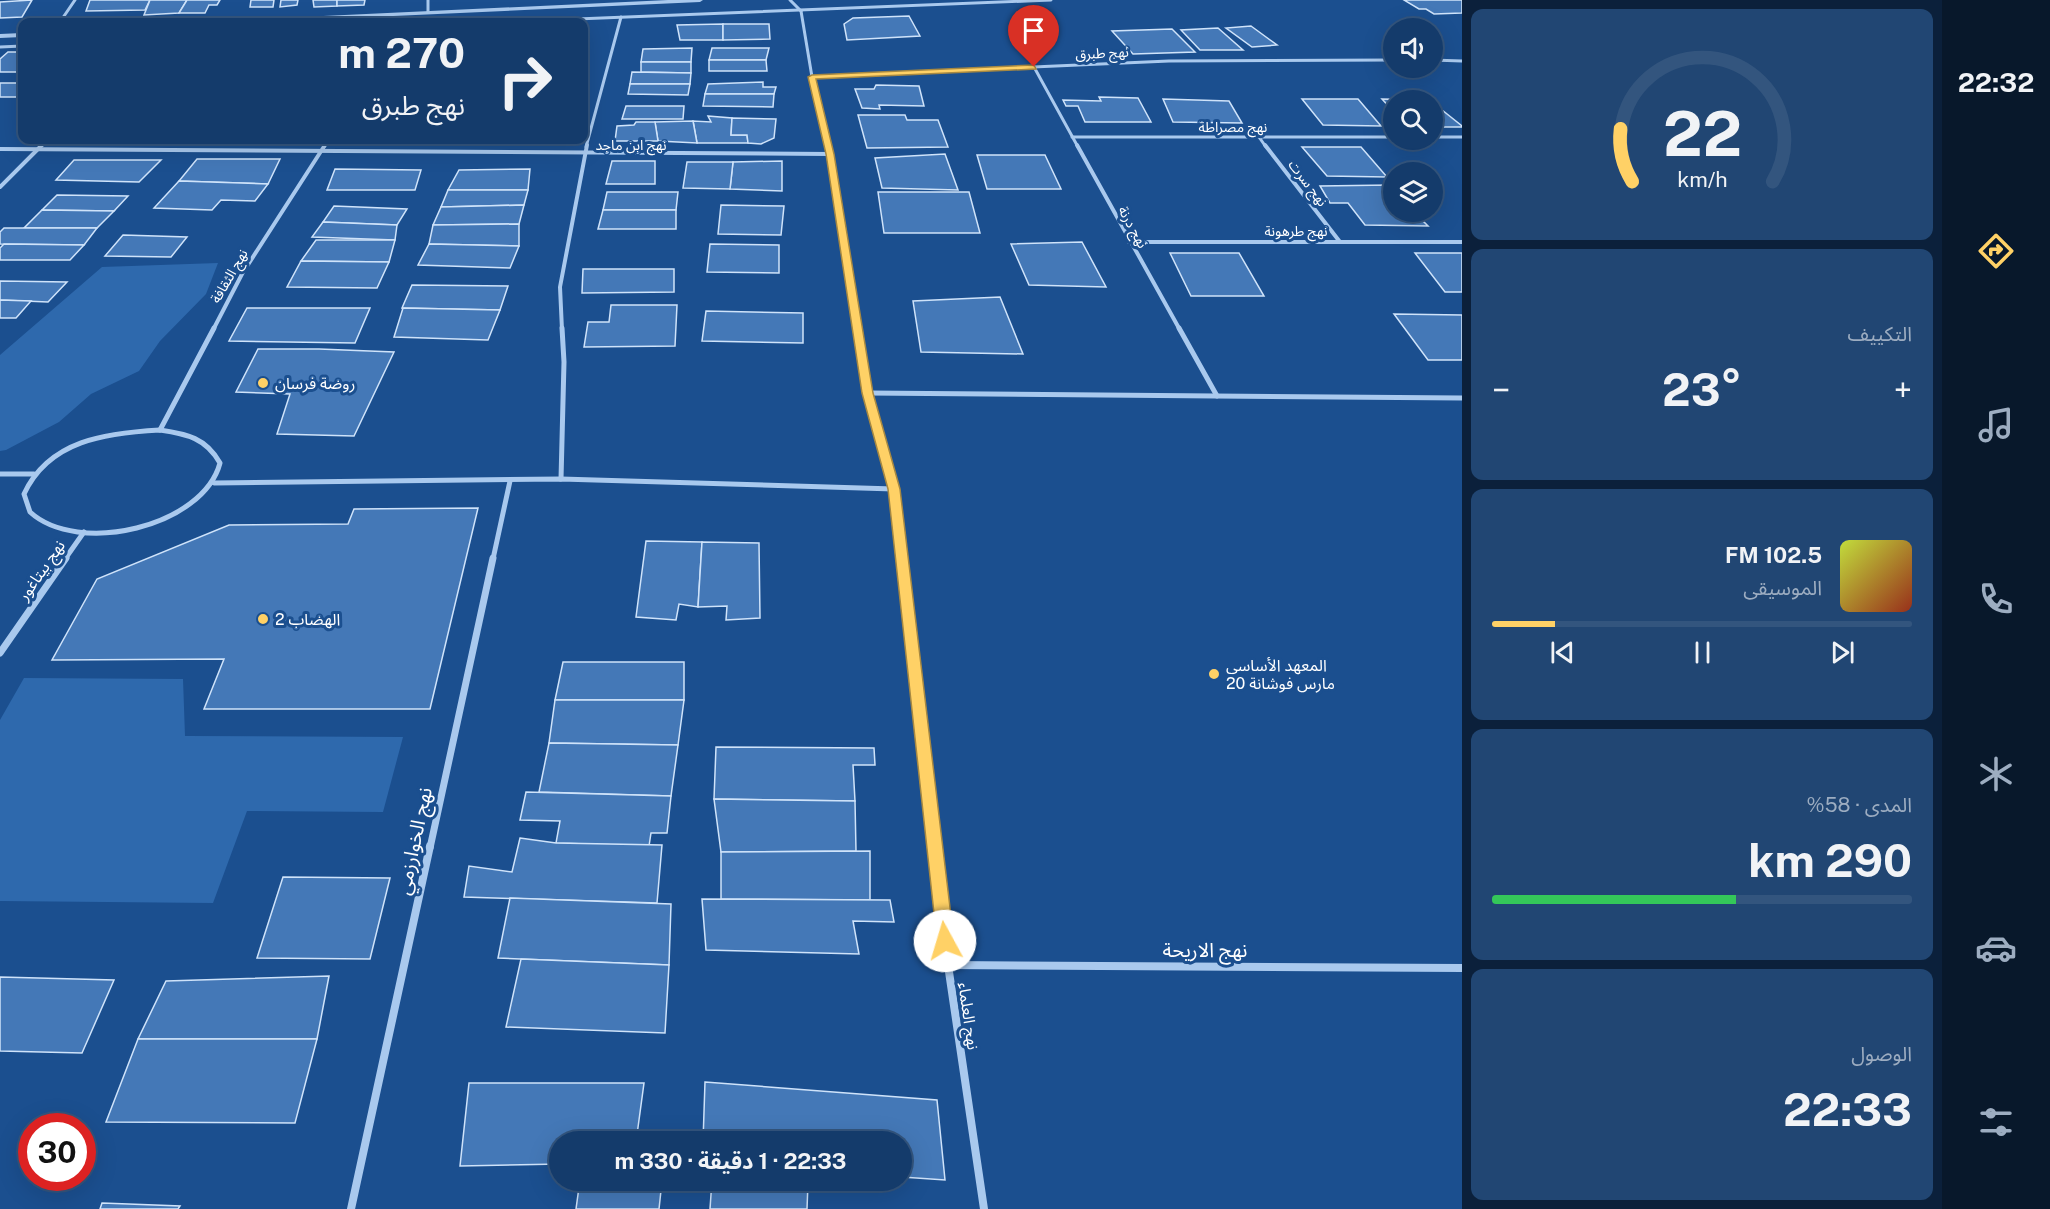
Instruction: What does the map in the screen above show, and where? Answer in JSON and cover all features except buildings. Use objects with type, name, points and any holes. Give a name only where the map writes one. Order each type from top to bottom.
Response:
[{"type":"street","points":[[63,18],[75,0]]},
{"type":"street","points":[[428,0],[428,12]]},
{"type":"street","points":[[313,18],[606,2],[700,0]]},
{"type":"street","points":[[790,0],[801,11]]},
{"type":"street","points":[[588,18],[1052,0]]},
{"type":"street","name":"نهج العلماء","points":[[801,11],[812,77],[830,154],[868,393],[894,489],[948,965],[984,1209]]},
{"type":"street","points":[[588,141],[621,17]]},
{"type":"street","points":[[0,36],[18,35]]},
{"type":"street","points":[[0,47],[18,46]]},
{"type":"street","name":"نهج طبرق","points":[[812,77],[1239,60],[1383,60]]},
{"type":"street","points":[[1443,60],[1462,60]]},
{"type":"street","name":"نهج درنة","points":[[1034,67],[1129,242],[1217,396]]},
{"type":"street","name":"نهج مصراطة","points":[[1072,137],[1383,137]]},
{"type":"street","name":"نهج سرت","points":[[1259,137],[1340,242]]},
{"type":"street","points":[[1443,137],[1462,137]]},
{"type":"street","points":[[0,187],[43,144]]},
{"type":"street","name":"نهج الثقافة","points":[[160,430],[242,274],[326,144]]},
{"type":"street","points":[[561,479],[564,362],[560,287],[587,144]]},
{"type":"street","name":"نهج ابن ماجد","points":[[0,150],[322,150],[584,156],[830,154]]},
{"type":"street","name":"نهج طرهونة","points":[[1129,242],[1462,242]]},
{"type":"street","points":[[868,393],[1462,398]]},
{"type":"street","points":[[160,430],[190,435],[212,447],[220,463],[214,483],[194,503],[162,519],[123,530],[84,532],[51,526],[31,513],[24,494],[34,474],[56,455],[88,441],[124,432],[160,430]]},
{"type":"street","points":[[0,474],[34,474]]},
{"type":"street","points":[[214,483],[561,479],[894,489]]},
{"type":"street","name":"نهج الخوارزمي","points":[[351,1209],[510,481]]},
{"type":"street","name":"نهج بيتاغور","points":[[0,653],[84,532]]},
{"type":"street","name":"نهج الاريحة","points":[[948,965],[1462,968]]},
{"type":"shaded area","points":[[218,263],[206,294],[160,341],[139,371],[91,394],[59,422],[0,451],[0,355],[102,267]]},
{"type":"shaded area","points":[[24,678],[183,679],[185,736],[403,737],[383,812],[247,811],[213,903],[0,901],[0,720]]},
{"type":"place","name":"روضة فرسان","points":[[263,383]]},
{"type":"place","name":"الهضاب 2","points":[[263,619]]},
{"type":"place","name":"المعهد الأساسي 20 مارس فوشانة","points":[[1214,674]]},
{"type":"route","points":[[945,941],[894,489],[868,393],[830,154],[812,77],[1034,67]]}]
